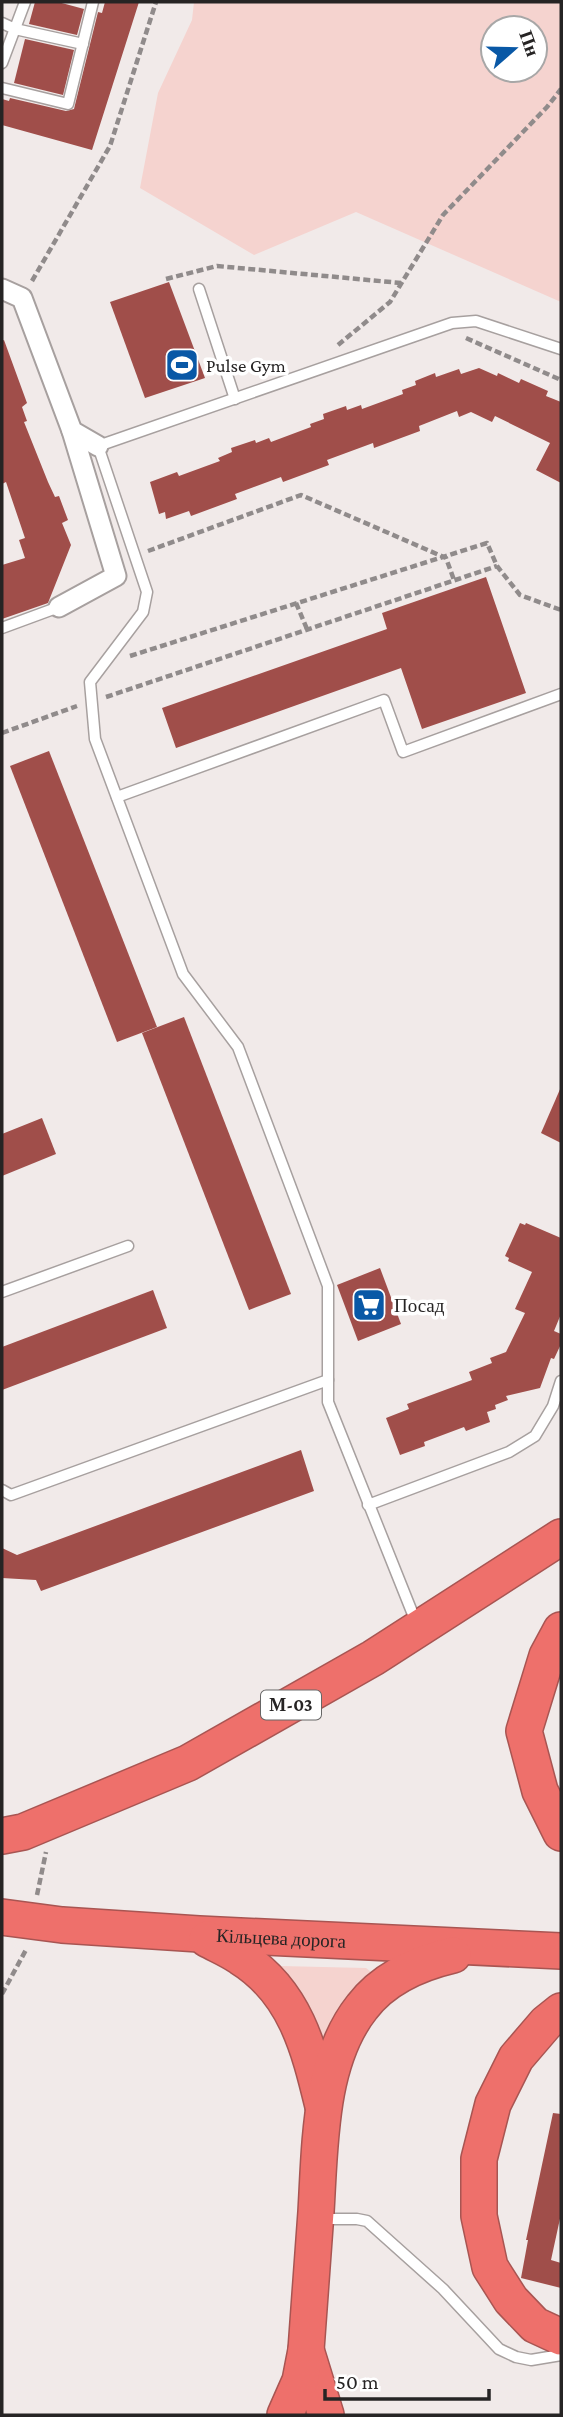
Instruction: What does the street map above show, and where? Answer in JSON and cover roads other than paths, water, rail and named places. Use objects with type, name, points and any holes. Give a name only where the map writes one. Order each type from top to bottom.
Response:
[{"type":"highway","name":"М-03","points":[[2,1836],[23,1832],[188,1763],[373,1658],[561,1537]]},
{"type":"highway","points":[[561,1630],[547,1656],[524,1731],[540,1791],[561,1833]]},
{"type":"highway","name":"Кільцева дорога","points":[[2,1917],[62,1925],[199,1934],[561,1951]]},
{"type":"highway","points":[[199,1934],[259,1970],[292,2011],[306,2040],[323,2106]]},
{"type":"highway","points":[[285,2415],[300,2381],[306,2350],[323,2106],[342,2040],[363,2005],[389,1982],[406,1971],[436,1959],[481,1948]]},
{"type":"highway","points":[[561,2011],[546,2023],[516,2059],[492,2104],[479,2159],[479,2216],[490,2266],[511,2300],[535,2325],[561,2337]]},
{"type":"highway","points":[[306,2350],[326,2415]]},
{"type":"street","points":[[2,289],[22,298],[72,432],[116,576],[59,607]]},
{"type":"street","points":[[72,432],[98,446]]},
{"type":"lane","points":[[2,63],[25,2]]},
{"type":"lane","points":[[2,88],[68,104],[93,2]]},
{"type":"lane","points":[[2,23],[15,29],[83,44]]},
{"type":"lane","points":[[198,289],[235,399]]},
{"type":"lane","points":[[419,1629],[328,1402],[328,1286],[238,1047],[183,974],[95,739],[90,681],[144,612],[147,592],[98,446],[452,323],[477,320],[561,349]]},
{"type":"lane","points":[[2,628],[59,607]]},
{"type":"lane","points":[[117,797],[384,700],[403,752],[561,694]]},
{"type":"lane","points":[[2,1292],[128,1246]]},
{"type":"lane","points":[[2,1490],[11,1495],[328,1380]]},
{"type":"lane","points":[[369,1506],[509,1452],[535,1436],[553,1406],[561,1381]]},
{"type":"lane","points":[[315,2219],[367,2221],[443,2289],[499,2349],[531,2360],[561,2355]]},
{"type":"place","name":"Pulse Gym","points":[[182,365]]},
{"type":"place","name":"Посад","points":[[369,1305]]}]
